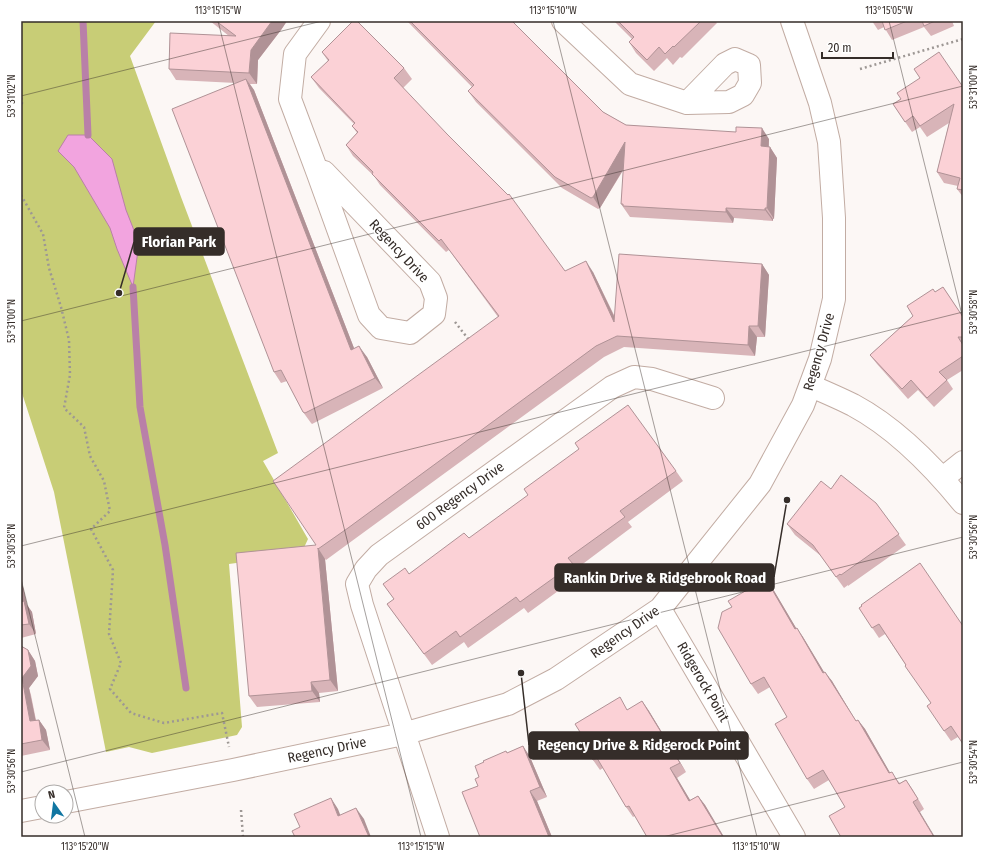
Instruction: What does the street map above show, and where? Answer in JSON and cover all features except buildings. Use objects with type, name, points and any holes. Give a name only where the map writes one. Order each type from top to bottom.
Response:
[{"type":"street","points":[[317,171],[290,99],[295,54],[319,21]]},
{"type":"street","points":[[563,21],[630,84],[687,103]]},
{"type":"street","name":"Regency Drive","points":[[74,800],[233,770],[403,734],[508,704],[556,679],[660,609],[760,484],[803,405],[811,386],[820,360],[834,299],[834,218],[829,142],[820,103],[792,21]]},
{"type":"street","name":"Regency Drive","points":[[317,171],[324,172],[430,282],[436,298],[434,314],[410,334],[381,328],[369,315],[317,171]]},
{"type":"street","name":"600 Regency Drive","points":[[438,837],[362,605],[358,584],[366,569],[379,556],[612,387],[634,377],[652,379],[713,398]]},
{"type":"street","points":[[811,386],[854,406],[889,429],[921,456],[943,478],[963,503]]},
{"type":"street","points":[[943,478],[963,462]]},
{"type":"street","name":"Ridgerock Point","points":[[660,609],[794,837]]},
{"type":"street","points":[[21,811],[34,809]]},
{"type":"path","points":[[860,69],[963,40]]},
{"type":"path","points":[[21,98],[21,105]]},
{"type":"path","points":[[21,196],[43,234],[49,268],[69,340],[70,375],[64,408],[84,427],[90,456],[104,481],[110,511],[91,529],[113,570],[109,634],[121,663],[110,689],[131,713],[164,723],[222,713],[229,749]]},
{"type":"path","points":[[436,298],[470,342]]},
{"type":"path","points":[[241,810],[244,837]]},
{"type":"green space","points":[[21,21],[156,21],[130,56],[181,197],[278,453],[263,461],[308,539],[301,554],[229,564],[242,727],[237,735],[152,753],[129,747],[106,752],[54,492],[21,390]]},
{"type":"shaded area","points":[[68,135],[88,135],[112,159],[126,210],[139,243],[133,287],[110,228],[74,167],[58,151]]},
{"type":"waterway","points":[[83,21],[88,135]]},
{"type":"waterway","points":[[133,287],[140,407],[165,545],[186,688]]},
{"type":"place","name":"Florian Park","points":[[119,293]]},
{"type":"place","name":"Rankin Drive & Ridgebrook Road","points":[[787,500]]},
{"type":"place","name":"Regency Drive & Ridgerock Point","points":[[521,673]]}]
